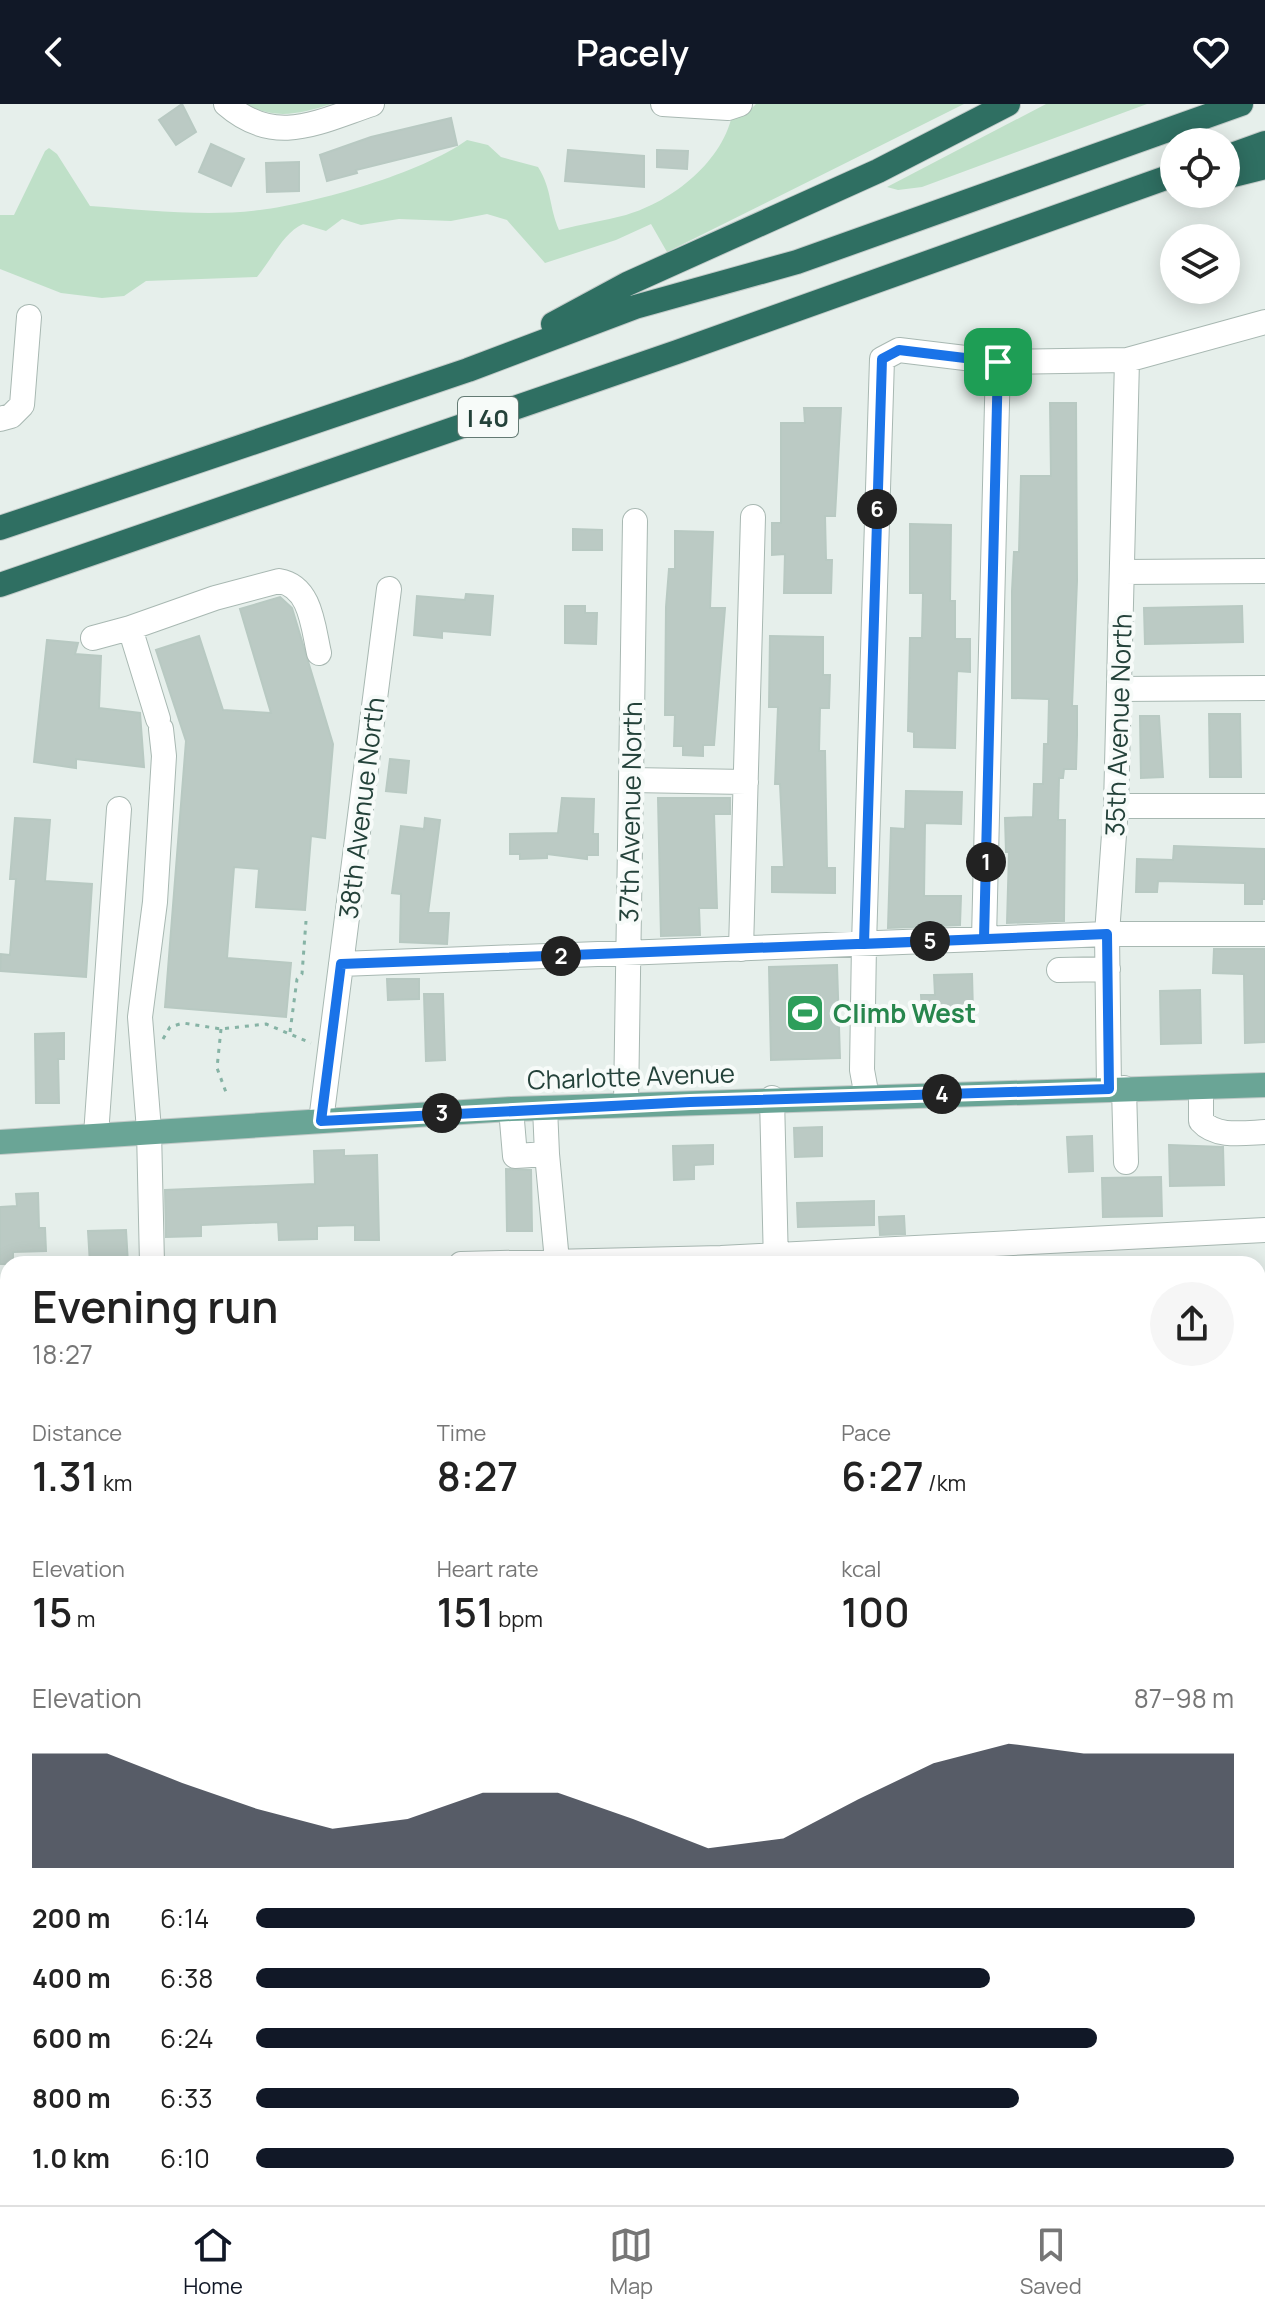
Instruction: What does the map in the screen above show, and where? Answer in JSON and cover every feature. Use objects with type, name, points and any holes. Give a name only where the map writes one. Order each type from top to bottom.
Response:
[{"type":"highway","points":[[468,370],[627,284],[878,171],[1008,104]]},
{"type":"highway","name":"I 40","points":[[0,528],[468,370],[635,307],[797,262],[1241,104]]},
{"type":"highway","points":[[1240,152],[1265,143]]},
{"type":"highway","points":[[1240,173],[1265,167]]},
{"type":"highway","name":"I 40","points":[[0,585],[1160,180]]},
{"type":"highway","points":[[975,246],[1160,196]]},
{"type":"main road","name":"Charlotte Avenue","points":[[0,1142],[511,1109],[772,1098],[1265,1085]]},
{"type":"street","points":[[226,104],[257,124],[289,129],[372,104]]},
{"type":"street","points":[[663,104],[728,108],[740,104]]},
{"type":"street","points":[[0,419],[11,416],[22,405],[29,317]]},
{"type":"street","points":[[867,1097],[862,1070],[864,944],[882,359],[899,350],[998,362],[1127,360],[1265,322]]},
{"type":"street","name":"35th Avenue North","points":[[1126,1162],[1116,1089],[1107,934],[1116,806],[1127,360]]},
{"type":"street","points":[[984,939],[998,362]]},
{"type":"street","points":[[741,949],[753,517]]},
{"type":"street","name":"37th Avenue North","points":[[626,1104],[637,986],[628,953],[635,521]]},
{"type":"street","points":[[1123,572],[1265,571]]},
{"type":"street","points":[[93,638],[215,598],[279,581],[290,583],[305,599],[319,653]]},
{"type":"street","name":"38th Avenue North","points":[[321,1121],[389,589]]},
{"type":"street","points":[[130,628],[160,724],[164,756],[155,902],[140,1017],[149,1130],[152,1256]]},
{"type":"street","points":[[1119,689],[1265,688]]},
{"type":"street","points":[[631,780],[746,782]]},
{"type":"street","points":[[1116,806],[1265,806]]},
{"type":"street","points":[[96,1135],[119,809]]},
{"type":"street","points":[[341,964],[1107,934],[1265,934]]},
{"type":"street","points":[[1059,970],[1108,969]]},
{"type":"street","points":[[1201,1087],[1201,1121],[1207,1127],[1215,1132],[1265,1132]]},
{"type":"street","points":[[772,1098],[776,1256]]},
{"type":"street","points":[[545,1108],[557,1256]]},
{"type":"street","points":[[511,1109],[515,1156],[547,1154]]},
{"type":"street","points":[[827,1256],[1265,1230]]},
{"type":"path","points":[[290,1032],[297,979],[302,974],[306,921]]},
{"type":"path","points":[[159,1045],[170,1027],[183,1023],[221,1029],[266,1024],[312,1043]]},
{"type":"path","points":[[221,1029],[217,1068],[227,1095]]},
{"type":"green space","points":[[245,104],[331,104],[277,114]]},
{"type":"green space","points":[[756,104],[964,104],[667,252],[651,224],[616,240],[545,263],[507,220],[487,214],[451,221],[399,219],[361,225],[342,219],[326,231],[303,224],[284,240],[257,277],[146,281],[124,296],[102,298],[61,293],[0,269],[0,215],[14,215],[49,148],[57,154],[90,206],[218,213],[260,210],[310,201],[368,185],[423,164],[467,140],[488,145],[501,157],[538,167],[546,183],[559,230],[626,215],[661,200],[708,162],[728,129],[733,111],[751,109]]},
{"type":"green space","points":[[1046,104],[1147,104],[922,187],[898,190],[887,187]]},
{"type":"building","points":[[182,104],[196,132],[176,145],[159,120]]},
{"type":"building","points":[[451,118],[457,145],[356,170],[357,173],[327,181],[320,155],[371,137]]},
{"type":"building","points":[[211,144],[244,159],[231,186],[199,172]]},
{"type":"building","points":[[568,150],[644,156],[644,187],[565,181]]},
{"type":"building","points":[[657,150],[688,151],[687,169],[657,167]]},
{"type":"building","points":[[299,162],[299,191],[267,192],[266,163]]},
{"type":"building","points":[[1050,403],[1076,403],[1077,581],[1072,706],[1077,706],[1077,735],[1076,769],[1064,769],[1063,778],[1059,778],[1058,820],[1065,820],[1064,921],[1007,923],[1009,852],[1006,852],[1005,818],[1033,817],[1034,784],[1043,784],[1044,744],[1048,744],[1049,699],[1012,698],[1012,591],[1014,552],[1019,552],[1021,476],[1051,476]]},
{"type":"building","points":[[804,408],[841,408],[835,516],[825,516],[826,560],[832,560],[831,593],[784,593],[785,554],[772,555],[772,523],[781,523],[781,423],[805,423]]},
{"type":"building","points":[[910,524],[951,525],[950,601],[955,601],[955,639],[970,639],[970,672],[957,671],[955,748],[914,747],[914,732],[908,731],[910,638],[922,638],[923,593],[910,593]]},
{"type":"building","points":[[573,529],[602,530],[602,550],[573,550]]},
{"type":"building","points":[[675,531],[713,532],[710,608],[725,608],[714,745],[703,745],[703,756],[683,755],[683,746],[674,746],[675,715],[665,715],[666,607],[669,569],[675,569]]},
{"type":"building","points":[[466,594],[493,596],[490,635],[442,631],[442,638],[414,635],[417,596],[465,600]]},
{"type":"building","points":[[280,597],[292,608],[333,744],[325,838],[311,836],[305,910],[256,907],[259,869],[234,867],[227,958],[291,963],[286,1017],[165,1007],[186,741],[156,650],[199,636],[223,710],[271,713],[240,609]]},
{"type":"building","points":[[565,606],[585,606],[585,613],[597,613],[596,644],[565,643]]},
{"type":"building","points":[[1242,606],[1243,642],[1145,644],[1144,608]]},
{"type":"building","points":[[770,636],[823,637],[823,675],[830,675],[829,708],[820,708],[819,751],[825,751],[827,868],[835,868],[835,893],[772,892],[772,867],[784,867],[780,784],[775,784],[778,707],[769,707]]},
{"type":"building","points":[[47,640],[78,643],[75,654],[101,656],[99,708],[140,713],[144,767],[76,759],[76,768],[34,762]]},
{"type":"building","points":[[1209,714],[1240,714],[1241,777],[1210,777]]},
{"type":"building","points":[[1140,716],[1159,716],[1163,777],[1141,778]]},
{"type":"building","points":[[390,759],[409,761],[406,793],[386,791]]},
{"type":"building","points":[[906,791],[962,792],[961,824],[925,823],[924,896],[961,896],[960,925],[888,928],[891,828],[905,829]]},
{"type":"building","points":[[562,798],[594,799],[593,834],[598,834],[598,855],[587,855],[587,859],[547,854],[547,858],[520,859],[520,854],[510,854],[510,834],[558,833]]},
{"type":"building","points":[[658,798],[730,798],[730,814],[714,814],[717,908],[699,908],[700,935],[661,936]]},
{"type":"building","points":[[15,818],[50,820],[45,881],[92,884],[86,977],[0,971],[1,954],[10,955],[16,879],[10,879]]},
{"type":"building","points":[[425,818],[440,820],[428,913],[449,913],[447,944],[400,942],[401,894],[392,893],[401,826],[424,829]]},
{"type":"building","points":[[1174,846],[1265,849],[1265,899],[1262,899],[1262,904],[1245,904],[1245,883],[1158,881],[1157,892],[1136,892],[1137,859],[1173,860]]},
{"type":"building","points":[[1214,949],[1265,949],[1265,1042],[1245,1043],[1244,974],[1213,973]]},
{"type":"building","points":[[837,965],[840,1058],[771,1060],[769,967]]},
{"type":"building","points":[[972,974],[973,1012],[922,1013],[921,995],[935,995],[934,975]]},
{"type":"building","points":[[387,979],[419,979],[419,999],[388,1000]]},
{"type":"building","points":[[1200,990],[1201,1043],[1161,1044],[1160,991]]},
{"type":"building","points":[[424,994],[443,994],[445,1060],[426,1061]]},
{"type":"building","points":[[64,1033],[64,1059],[58,1059],[59,1103],[36,1103],[35,1034]]},
{"type":"building","points":[[822,1127],[822,1156],[795,1157],[794,1128]]},
{"type":"building","points":[[1092,1136],[1093,1171],[1069,1172],[1067,1137]]},
{"type":"building","points":[[713,1145],[713,1164],[694,1165],[694,1179],[674,1180],[673,1146]]},
{"type":"building","points":[[1169,1145],[1223,1147],[1224,1185],[1170,1186]]},
{"type":"building","points":[[344,1150],[344,1156],[377,1155],[379,1240],[355,1240],[355,1225],[317,1226],[317,1239],[279,1240],[278,1222],[201,1225],[201,1236],[166,1237],[165,1190],[315,1184],[314,1151]]},
{"type":"building","points":[[506,1169],[531,1170],[532,1231],[507,1231]]},
{"type":"building","points":[[1161,1177],[1162,1216],[1103,1217],[1102,1178]]},
{"type":"building","points":[[38,1193],[39,1228],[45,1228],[46,1251],[13,1252],[13,1256],[0,1256],[0,1207],[17,1206],[16,1194]]},
{"type":"building","points":[[874,1201],[874,1225],[798,1227],[797,1203]]},
{"type":"building","points":[[904,1216],[905,1234],[880,1235],[879,1217]]},
{"type":"building","points":[[126,1230],[128,1256],[90,1256],[88,1231]]},
{"type":"place","name":"Climb West","points":[[805,1013]]},
{"type":"route","points":[[998,362],[899,350],[882,359],[864,944],[1107,934],[1109,1089],[772,1098],[321,1121],[322,1090],[328,1067],[341,964],[984,939],[998,362]]}]
